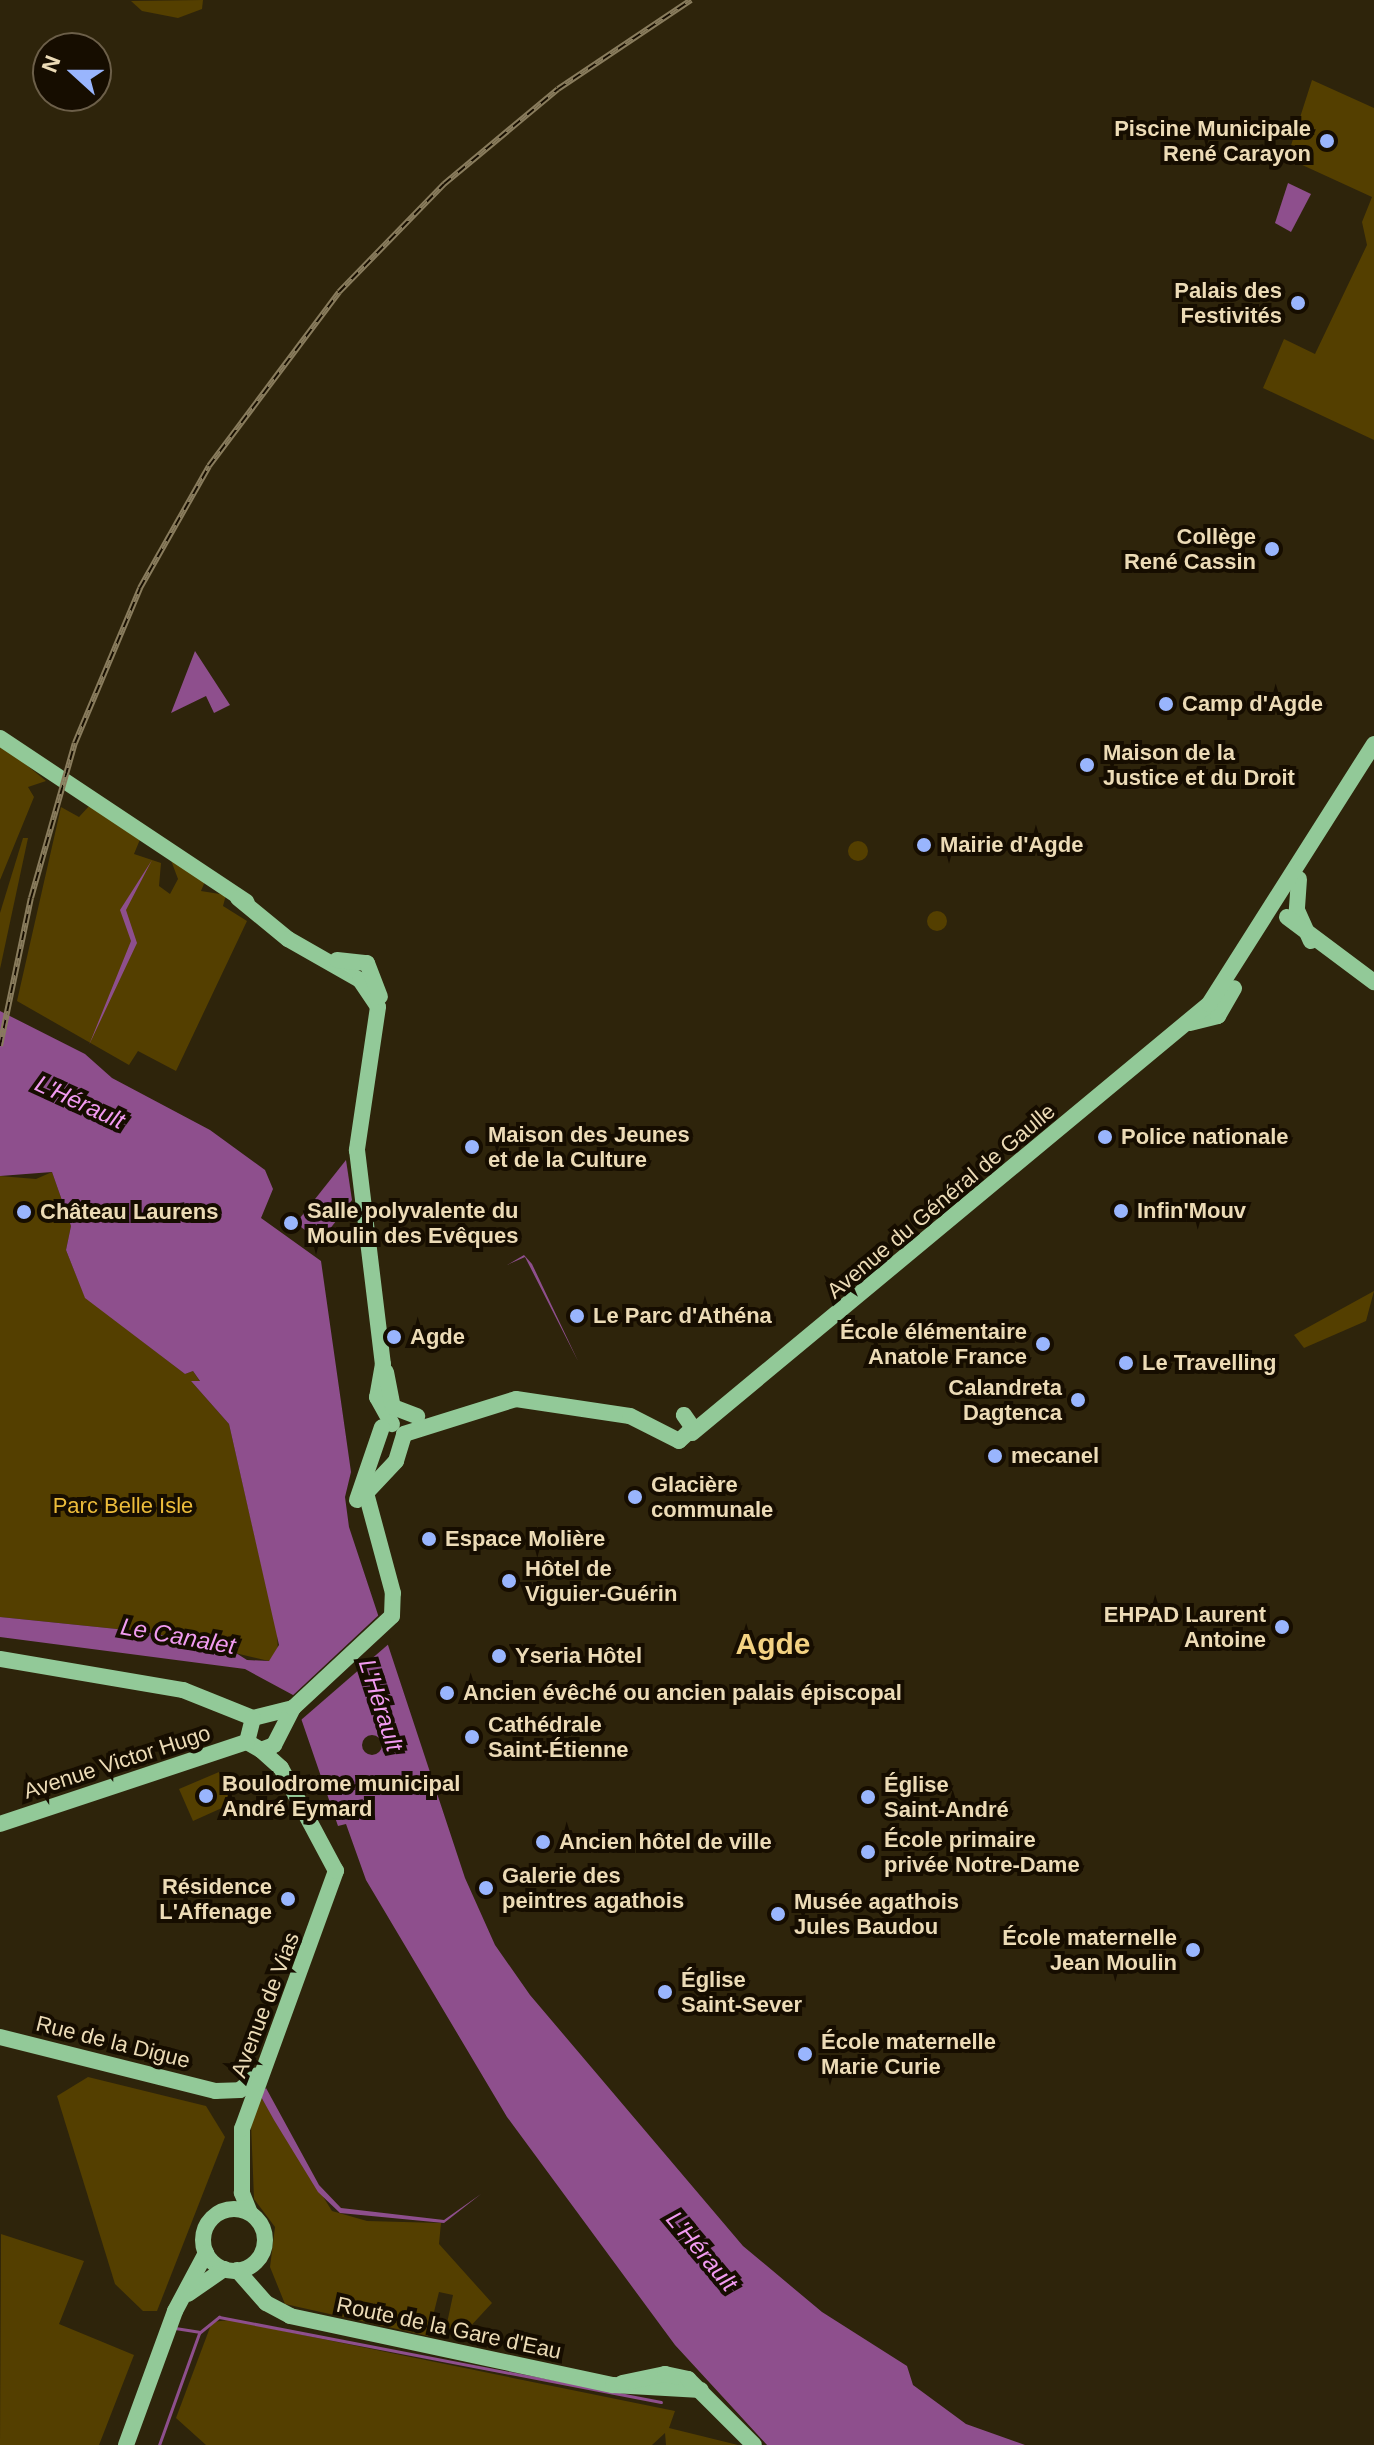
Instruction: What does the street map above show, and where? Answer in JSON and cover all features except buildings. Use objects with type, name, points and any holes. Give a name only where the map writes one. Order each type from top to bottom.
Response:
[{"type":"main road","points":[[0,738],[238,898],[360,973],[383,1008],[357,1150],[383,1364],[393,1407],[417,1416]]},
{"type":"main road","points":[[1374,744],[1287,908],[1311,941],[1374,982]]},
{"type":"main road","name":"Avenue du Général de Gaulle","points":[[692,1433],[1190,1023],[1221,991],[1287,908]]},
{"type":"main road","name":"Avenue du Général de Gaulle","points":[[1190,1023],[1218,1016],[1266,930],[1287,908]]},
{"type":"main road","points":[[368,1231],[363,1268],[375,1365],[368,1395],[393,1427]]},
{"type":"main road","points":[[0,1659],[183,1690],[229,1710],[263,1737],[393,1613],[366,1493],[385,1468],[396,1461],[393,1427],[377,1397],[383,1364]]},
{"type":"main road","points":[[376,1542],[356,1496],[371,1453],[393,1427],[417,1416],[539,1400],[630,1416],[720,1412]]},
{"type":"main road","points":[[393,1427],[493,1406]]},
{"type":"main road","points":[[630,1416],[671,1438],[684,1441],[692,1433],[679,1416]]},
{"type":"main road","points":[[671,1438],[679,1416]]},
{"type":"main road","points":[[371,1453],[385,1468]]},
{"type":"main road","name":"Avenue Victor Hugo","points":[[0,1824],[263,1737]]},
{"type":"main road","name":"Avenue de Vias","points":[[250,2213],[240,2169],[242,2129],[328,1903],[334,1857],[263,1737]]},
{"type":"main road","name":"Rue de la Digue","points":[[0,2037],[215,2091],[247,2087],[264,2067]]},
{"type":"main road","points":[[215,2091],[238,2109],[242,2129]]},
{"type":"main road","name":"Avenue de Vias","points":[[226,2209],[240,2169]]},
{"type":"main road","points":[[126,2445],[171,2321],[206,2253],[206,2227],[226,2209],[250,2213],[265,2236],[258,2260],[277,2310]]},
{"type":"main road","points":[[206,2253],[277,2310]]},
{"type":"main road","points":[[181,2301],[231,2270],[258,2260]]},
{"type":"main road","name":"Route de la Gare d'Eau","points":[[277,2310],[613,2385],[701,2390],[754,2445]]},
{"type":"green space","points":[[203,0],[202,9],[178,18],[142,11],[131,1]]},
{"type":"green space","points":[[1312,80],[1374,108],[1374,440],[1263,388],[1284,339],[1315,354],[1367,245],[1362,222],[1372,197],[1287,158]]},
{"type":"green space","points":[[0,743],[46,781],[28,787],[34,797],[0,880]]},
{"type":"green space","points":[[91,804],[141,837],[134,854],[161,863],[159,886],[170,894],[178,879],[169,855],[206,879],[201,891],[226,895],[223,906],[247,921],[176,1071],[138,1051],[129,1065],[17,1001],[61,807],[79,817]]},
{"type":"green space","points":[[23,838],[28,838],[0,969],[0,913]]},
{"type":"green space","points":[[858,841],[865,844],[868,851],[865,858],[858,861],[851,858],[848,851],[851,844]]},
{"type":"green space","points":[[937,911],[944,914],[947,921],[944,928],[937,931],[930,928],[927,921],[930,914]]},
{"type":"green space","name":"Parc Belle Isle","points":[[52,1172],[71,1226],[66,1250],[85,1297],[185,1374],[193,1371],[201,1383],[191,1381],[229,1424],[277,1633],[278,1650],[269,1661],[146,1632],[0,1617],[0,1176],[36,1179]]},
{"type":"green space","points":[[1374,1291],[1366,1321],[1304,1348],[1294,1335]]},
{"type":"green space","name":"Boulodrome municipal André Eymard","points":[[219,1772],[233,1803],[193,1821],[179,1789]]},
{"type":"green space","points":[[88,2077],[206,2106],[225,2137],[157,2311],[143,2311],[115,2284],[57,2096]]},
{"type":"green space","points":[[259,2094],[332,2211],[367,2221],[441,2223],[439,2244],[492,2303],[467,2330],[446,2328],[453,2295],[439,2292],[428,2336],[285,2304],[270,2267],[275,2227],[254,2199],[251,2123]]},
{"type":"green space","points":[[1,2234],[84,2261],[59,2324],[134,2355],[99,2445],[0,2445]]},
{"type":"green space","points":[[229,2320],[675,2411],[669,2428],[738,2445],[666,2445],[665,2433],[652,2445],[206,2445],[176,2418],[212,2322]]},
{"type":"water","points":[[1288,183],[1311,194],[1291,232],[1275,223]]},
{"type":"water","points":[[195,651],[230,705],[214,713],[206,696],[171,713]]},
{"type":"water","points":[[152,860],[126,910],[137,943],[89,1045],[131,941],[120,910]]},
{"type":"water","name":"L'Hérault","points":[[0,1011],[85,1054],[112,1078],[210,1130],[265,1170],[273,1189],[261,1218],[321,1261],[351,1472],[345,1497],[349,1527],[465,1878],[495,1945],[530,1995],[743,2246],[822,2312],[907,2366],[913,2385],[966,2424],[1025,2445],[767,2445],[675,2345],[507,2117],[366,1880],[346,1824],[338,1826],[293,1695],[245,1669],[0,1637],[0,1617],[146,1632],[228,1648],[247,1660],[269,1661],[279,1645],[229,1424],[191,1381],[200,1381],[193,1371],[185,1374],[85,1298],[66,1250],[71,1226],[52,1172],[0,1176]]},
{"type":"water","points":[[346,1160],[352,1200],[320,1242],[296,1223]]},
{"type":"water","points":[[524,1255],[532,1264],[578,1361],[525,1257],[507,1265]]},
{"type":"water","points":[[266,2088],[319,2185],[341,2208],[444,2220],[481,2194],[444,2223],[340,2213],[318,2192],[274,2120],[260,2095]]},
{"type":"pier","points":[[382,1612],[391,1642],[301,1720],[290,1698]]},
{"type":"pier","points":[[372,1735],[379,1738],[382,1745],[379,1752],[372,1755],[365,1752],[362,1745],[365,1738]]},
{"type":"waterway","points":[[159,2445],[199,2333],[219,2317],[661,2402]]},
{"type":"waterway","points":[[175,2328],[199,2332]]},
{"type":"railway","points":[[0,1046],[31,898],[75,743],[140,588],[209,466],[339,292],[444,184],[558,89],[691,0]]},
{"type":"place","name":"Piscine Municipale René Carayon","points":[[1327,141]]},
{"type":"place","name":"Palais des Festivités","points":[[1298,303]]},
{"type":"place","name":"Collège René Cassin","points":[[1272,549]]},
{"type":"place","name":"Camp d'Agde","points":[[1166,704]]},
{"type":"place","name":"Maison de la Justice et du Droit","points":[[1087,765]]},
{"type":"place","name":"Mairie d'Agde","points":[[924,845]]},
{"type":"place","name":"Police nationale","points":[[1105,1137]]},
{"type":"place","name":"Maison des Jeunes et de la Culture","points":[[472,1147]]},
{"type":"place","name":"Infin'Mouv","points":[[1121,1211]]},
{"type":"place","name":"Château Laurens","points":[[24,1212]]},
{"type":"place","name":"Salle polyvalente du Moulin des Evêques","points":[[291,1223]]},
{"type":"place","name":"Le Parc d'Athéna","points":[[577,1316]]},
{"type":"place","name":"Agde","points":[[394,1337]]},
{"type":"place","name":"École élémentaire Anatole France","points":[[1043,1344]]},
{"type":"place","name":"Le Travelling","points":[[1126,1363]]},
{"type":"place","name":"Calandreta Dagtenca","points":[[1078,1400]]},
{"type":"place","name":"mecanel","points":[[995,1456]]},
{"type":"place","name":"Glacière communale","points":[[635,1497]]},
{"type":"place","name":"Espace Molière","points":[[429,1539]]},
{"type":"place","name":"Hôtel de Viguier-Guérin","points":[[509,1581]]},
{"type":"place","name":"EHPAD Laurent Antoine","points":[[1282,1627]]},
{"type":"place","name":"Yseria Hôtel","points":[[499,1656]]},
{"type":"place","name":"Ancien évêché ou ancien palais épiscopal","points":[[447,1693]]},
{"type":"place","name":"Cathédrale Saint-Étienne","points":[[472,1737]]},
{"type":"place","name":"Boulodrome municipal André Eymard","points":[[206,1796]]},
{"type":"place","name":"Église Saint-André","points":[[868,1797]]},
{"type":"place","name":"Ancien hôtel de ville","points":[[543,1842]]},
{"type":"place","name":"École primaire privée Notre-Dame","points":[[868,1852]]},
{"type":"place","name":"Galerie des peintres agathois","points":[[486,1888]]},
{"type":"place","name":"Résidence L'Affenage","points":[[288,1899]]},
{"type":"place","name":"Musée agathois Jules Baudou","points":[[778,1914]]},
{"type":"place","name":"École maternelle Jean Moulin","points":[[1193,1950]]},
{"type":"place","name":"Église Saint-Sever","points":[[665,1992]]},
{"type":"place","name":"École maternelle Marie Curie","points":[[805,2054]]},
{"type":"district","name":"Agde","points":[[773,1644]]},
{"type":"water label","name":"Le Canalet","points":[[178,1636]]}]
